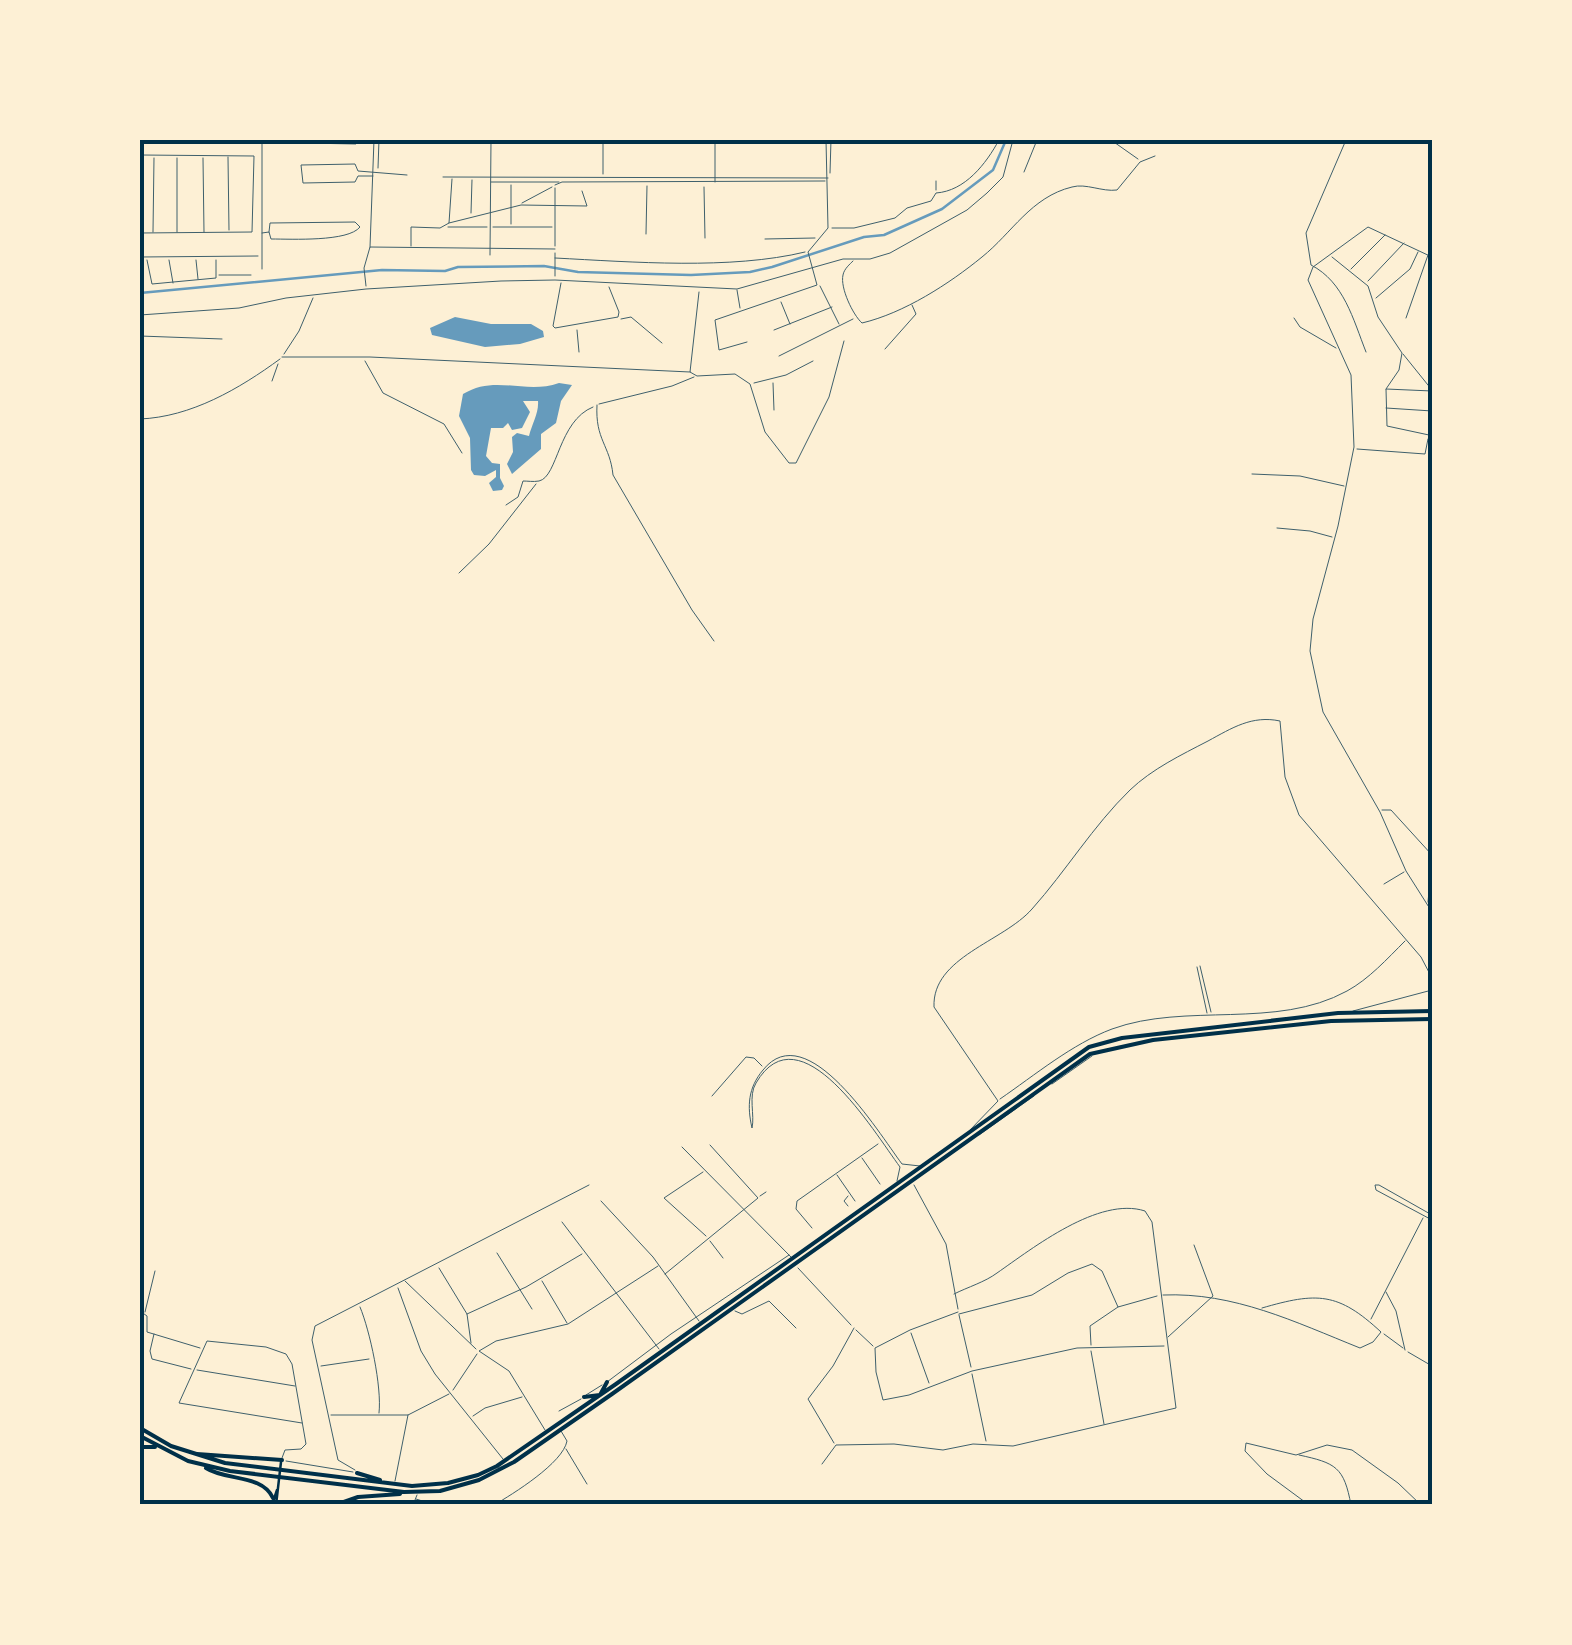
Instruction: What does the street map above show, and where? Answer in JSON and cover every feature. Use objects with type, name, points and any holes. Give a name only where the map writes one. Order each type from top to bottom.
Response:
[{"type":"highway","points":[[340,1504],[370,1496],[456,1487],[490,1476],[734,1308],[793,1260],[912,1182],[1080,1052],[1133,1036],[1338,1014],[1432,1011]]},
{"type":"highway","points":[[140,1428],[216,1462],[422,1486],[478,1475],[600,1395],[1074,1063],[1103,1049],[1331,1020],[1431,1019]]},
{"type":"highway","points":[[600,1395],[607,1382]]},
{"type":"highway","points":[[584,1397],[600,1395]]},
{"type":"highway","points":[[140,1436],[202,1465],[230,1471],[416,1494]]},
{"type":"highway","points":[[140,1446],[164,1450]]},
{"type":"highway","points":[[189,1452],[281,1462]]},
{"type":"highway","points":[[202,1465],[214,1473],[258,1483],[267,1488],[274,1503]]},
{"type":"highway","points":[[356,1473],[394,1484]]},
{"type":"main road","points":[[274,1503],[281,1462]]},
{"type":"main road","points":[[140,1494],[142,1505]]},
{"type":"street","points":[[262,140],[262,269]]},
{"type":"street","points":[[301,140],[356,144],[357,140]]},
{"type":"street","points":[[366,290],[364,268],[370,247],[377,140]]},
{"type":"street","points":[[490,140],[490,255]]},
{"type":"street","points":[[603,182],[604,140]]},
{"type":"street","points":[[715,184],[716,140]]},
{"type":"street","points":[[828,228],[829,140]]},
{"type":"street","points":[[936,194],[978,172],[998,140]]},
{"type":"street","points":[[140,315],[240,308],[366,290],[555,278],[608,285],[737,289],[813,266],[890,253],[967,210],[1003,177],[1013,140]]},
{"type":"street","points":[[1024,172],[1037,140]]},
{"type":"street","points":[[1111,140],[1140,162]]},
{"type":"street","points":[[1346,140],[1305,243],[1314,268],[1336,284],[1366,352]]},
{"type":"street","points":[[140,155],[254,156],[253,231],[140,233]]},
{"type":"street","points":[[153,234],[154,155]]},
{"type":"street","points":[[177,234],[178,155]]},
{"type":"street","points":[[203,155],[204,234]]},
{"type":"street","points":[[228,155],[229,233]]},
{"type":"street","points":[[855,258],[842,280],[856,318],[865,322],[931,294],[984,256],[1006,230],[1041,201],[1073,186],[1118,190],[1140,162],[1155,156]]},
{"type":"street","points":[[303,164],[355,164],[358,173],[355,182],[301,182],[303,164]]},
{"type":"street","points":[[358,173],[407,175]]},
{"type":"street","points":[[358,173],[373,176]]},
{"type":"street","points":[[443,176],[828,178]]},
{"type":"street","points":[[448,225],[452,176]]},
{"type":"street","points":[[471,216],[472,176]]},
{"type":"street","points":[[490,182],[715,184],[828,178]]},
{"type":"street","points":[[511,182],[511,228]]},
{"type":"street","points":[[520,205],[562,182]]},
{"type":"street","points":[[817,286],[809,253],[828,228],[854,228],[895,218],[916,205],[931,202],[936,182]]},
{"type":"street","points":[[646,234],[647,183]]},
{"type":"street","points":[[704,184],[705,238]]},
{"type":"street","points":[[555,185],[555,278]]},
{"type":"street","points":[[448,225],[520,205],[587,206],[582,192]]},
{"type":"street","points":[[360,226],[355,233],[300,239],[271,240],[269,232],[270,223],[355,222],[371,226]]},
{"type":"street","points":[[410,248],[412,226],[555,226]]},
{"type":"street","points":[[1406,318],[1430,256],[1386,235],[1365,228],[1314,268],[1308,280],[1353,383],[1354,448],[1310,651],[1323,712],[1380,812],[1406,871],[1432,912]]},
{"type":"street","points":[[262,233],[269,232]]},
{"type":"street","points":[[1348,271],[1386,235]]},
{"type":"street","points":[[765,239],[818,238]]},
{"type":"street","points":[[1365,284],[1404,243]]},
{"type":"street","points":[[370,247],[555,249]]},
{"type":"street","points":[[1374,300],[1410,269],[1419,250]]},
{"type":"street","points":[[555,260],[762,261],[809,253]]},
{"type":"street","points":[[1329,255],[1365,284],[1378,317],[1432,390]]},
{"type":"street","points":[[140,257],[262,256]]},
{"type":"street","points":[[146,257],[150,283],[218,275],[250,276]]},
{"type":"street","points":[[168,257],[173,283]]},
{"type":"street","points":[[196,257],[198,280]]},
{"type":"street","points":[[216,257],[218,275]]},
{"type":"street","points":[[561,280],[553,326],[631,317],[662,343]]},
{"type":"street","points":[[608,285],[620,312],[618,317]]},
{"type":"street","points":[[747,342],[719,350],[716,320],[817,286],[822,287],[840,326]]},
{"type":"street","points":[[690,372],[700,289]]},
{"type":"street","points":[[737,289],[740,312]]},
{"type":"street","points":[[140,419],[175,416],[192,410],[278,361],[289,348],[314,295]]},
{"type":"street","points":[[780,299],[790,324]]},
{"type":"street","points":[[884,350],[916,314],[910,303]]},
{"type":"street","points":[[774,330],[832,307]]},
{"type":"street","points":[[779,356],[856,318]]},
{"type":"street","points":[[1294,318],[1300,327],[1329,347],[1339,348]]},
{"type":"street","points":[[577,326],[579,352]]},
{"type":"street","points":[[140,336],[222,340]]},
{"type":"street","points":[[458,573],[489,544],[516,506],[548,474],[576,416],[636,392],[672,386],[697,376],[735,374],[750,384],[773,446],[788,463],[796,462],[829,397],[844,342]]},
{"type":"street","points":[[289,348],[296,356]]},
{"type":"street","points":[[1402,353],[1398,370],[1386,389],[1387,426],[1429,435]]},
{"type":"street","points":[[282,357],[690,372],[697,376]]},
{"type":"street","points":[[362,359],[382,393],[444,424],[462,454]]},
{"type":"street","points":[[272,381],[278,361]]},
{"type":"street","points":[[750,384],[772,380],[813,362]]},
{"type":"street","points":[[772,380],[774,410]]},
{"type":"street","points":[[1386,389],[1432,390]]},
{"type":"street","points":[[597,405],[598,435],[611,458],[613,475],[714,641]]},
{"type":"street","points":[[1386,408],[1432,411]]},
{"type":"street","points":[[1425,454],[1432,418]]},
{"type":"street","points":[[1354,448],[1432,455]]},
{"type":"street","points":[[1252,474],[1300,476],[1347,487]]},
{"type":"street","points":[[506,506],[518,497],[522,482],[538,481]]},
{"type":"street","points":[[1277,528],[1334,538]]},
{"type":"street","points":[[998,1101],[934,1007],[934,990],[941,977],[1032,910],[1131,789],[1157,769],[1242,722],[1280,722],[1285,778],[1299,816],[1406,940],[1432,978]]},
{"type":"street","points":[[1380,812],[1385,808],[1391,810],[1432,855]]},
{"type":"street","points":[[1427,906],[1432,862]]},
{"type":"street","points":[[1384,884],[1406,871]]},
{"type":"street","points":[[969,1136],[998,1101],[1111,1030],[1149,1020],[1305,1007],[1344,993],[1376,970],[1406,940]]},
{"type":"street","points":[[1198,966],[1210,1015]]},
{"type":"street","points":[[1338,1014],[1432,990]]},
{"type":"street","points":[[969,1136],[985,1133],[1032,1091],[1103,1049]]},
{"type":"street","points":[[894,1188],[901,1170],[852,1102],[813,1065],[799,1058],[775,1063],[756,1082],[751,1127],[750,1090],[764,1068],[781,1056],[800,1054],[809,1058],[854,1100],[902,1164],[926,1164]]},
{"type":"street","points":[[712,1096],[746,1057],[754,1058],[764,1068]]},
{"type":"street","points":[[1025,1082],[1032,1091]]},
{"type":"street","points":[[812,1228],[796,1210],[796,1203],[881,1142]]},
{"type":"street","points":[[710,1145],[758,1198]]},
{"type":"street","points":[[682,1147],[875,1348],[883,1400],[972,1371],[1076,1348],[1167,1346]]},
{"type":"street","points":[[860,1155],[880,1184]]},
{"type":"street","points":[[706,1170],[664,1198],[723,1258]]},
{"type":"street","points":[[836,1172],[855,1200]]},
{"type":"street","points":[[912,1182],[946,1244],[986,1444]]},
{"type":"street","points":[[356,1473],[338,1460],[312,1329],[588,1185]]},
{"type":"street","points":[[1432,1215],[1379,1185],[1374,1186],[1432,1220]]},
{"type":"street","points":[[665,1274],[766,1192]]},
{"type":"street","points":[[848,1206],[844,1201],[851,1194]]},
{"type":"street","points":[[601,1202],[665,1274],[700,1324]]},
{"type":"street","points":[[835,1445],[894,1444],[944,1450],[986,1444],[1014,1446],[1176,1408],[1152,1222],[1146,1210],[1134,1207],[1105,1213],[1063,1229],[1023,1252],[994,1276],[954,1294]]},
{"type":"street","points":[[1420,1209],[1424,1216]]},
{"type":"street","points":[[1370,1322],[1424,1216]]},
{"type":"street","points":[[562,1222],[661,1352]]},
{"type":"street","points":[[1194,1245],[1213,1296]]},
{"type":"street","points":[[496,1253],[532,1310]]},
{"type":"street","points":[[468,1314],[585,1253]]},
{"type":"street","points":[[140,1272],[143,1260]]},
{"type":"street","points":[[559,1411],[607,1382],[696,1317],[793,1260]]},
{"type":"street","points":[[875,1348],[910,1330],[959,1313],[1032,1295],[1068,1273],[1092,1264],[1102,1270],[1118,1307]]},
{"type":"street","points":[[437,1265],[468,1314],[471,1344]]},
{"type":"street","points":[[328,1415],[408,1415],[452,1392],[479,1352],[496,1341],[568,1324],[658,1266]]},
{"type":"street","points":[[155,1271],[142,1311],[146,1331],[203,1350]]},
{"type":"street","points":[[540,1278],[568,1324]]},
{"type":"street","points":[[406,1281],[479,1352],[509,1370],[546,1431]]},
{"type":"street","points":[[397,1285],[421,1352],[434,1374],[505,1460]]},
{"type":"street","points":[[1386,1291],[1396,1311],[1405,1350]]},
{"type":"street","points":[[1105,1427],[1090,1326],[1118,1307],[1161,1296],[1213,1296],[1262,1308],[1360,1348],[1373,1342],[1381,1332]]},
{"type":"street","points":[[1166,1339],[1213,1296]]},
{"type":"street","points":[[1262,1308],[1301,1297],[1336,1300],[1432,1366]]},
{"type":"street","points":[[734,1308],[742,1314],[769,1301],[796,1328]]},
{"type":"street","points":[[358,1304],[369,1332],[380,1393],[379,1414]]},
{"type":"street","points":[[835,1445],[808,1399],[833,1366],[854,1328]]},
{"type":"street","points":[[910,1330],[930,1386]]},
{"type":"street","points":[[154,1334],[152,1360],[296,1386]]},
{"type":"street","points":[[302,1423],[179,1402],[212,1339],[282,1350],[292,1364],[302,1423],[305,1447],[284,1451],[281,1462],[356,1473]]},
{"type":"street","points":[[318,1366],[372,1359]]},
{"type":"street","points":[[471,1418],[486,1408],[525,1396]]},
{"type":"street","points":[[394,1484],[408,1415]]},
{"type":"street","points":[[559,1429],[587,1484]]},
{"type":"street","points":[[1309,1505],[1267,1474],[1244,1446],[1255,1443],[1326,1461],[1347,1482],[1352,1505]]},
{"type":"street","points":[[1296,1454],[1327,1444],[1352,1450],[1421,1505]]},
{"type":"street","points":[[822,1464],[835,1445]]},
{"type":"street","points":[[494,1505],[526,1485],[566,1449]]},
{"type":"street","points":[[413,1505],[416,1494],[435,1505]]},
{"type":"street","points":[[288,1504],[340,1504]]},
{"type":"street","points":[[442,1505],[449,1505]]},
{"type":"water","points":[[455,317],[491,324],[531,324],[543,331],[544,337],[485,347],[432,335],[430,328]]},
{"type":"water","points":[[572,385],[561,401],[556,423],[541,434],[541,449],[512,474],[507,464],[513,452],[512,437],[517,433],[529,436],[538,401],[523,401],[530,412],[522,428],[512,430],[508,423],[503,428],[491,428],[486,456],[492,463],[500,464],[504,486],[493,491],[489,483],[496,477],[496,470],[485,476],[474,475],[471,470],[470,438],[459,416],[463,394],[487,386]]},
{"type":"waterway","points":[[140,293],[382,270],[445,271],[458,267],[544,266],[578,272],[691,275],[750,272],[864,237],[884,235],[942,209],[993,170],[1006,140]]}]
